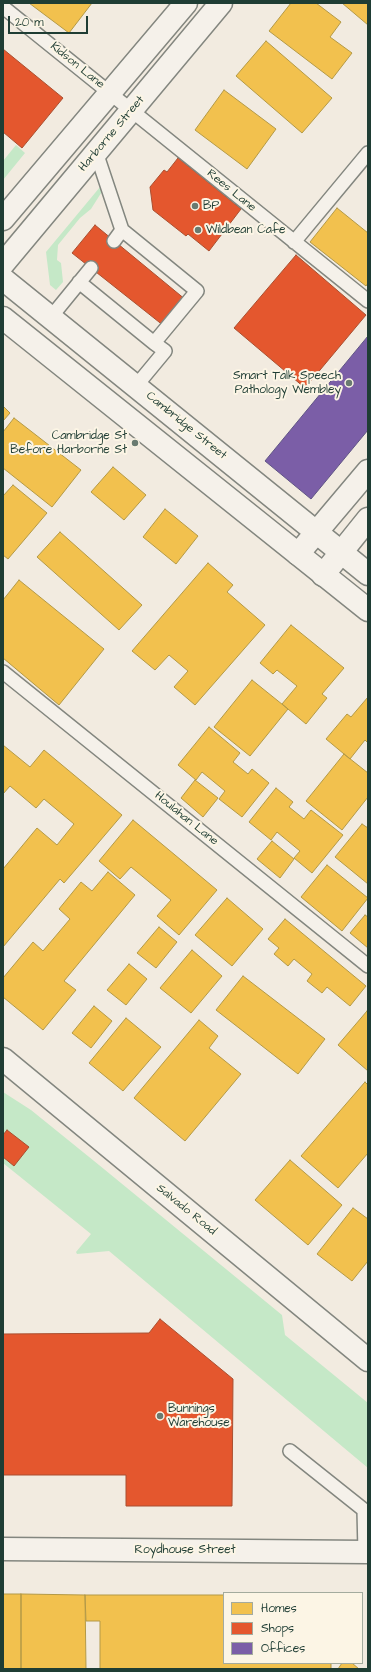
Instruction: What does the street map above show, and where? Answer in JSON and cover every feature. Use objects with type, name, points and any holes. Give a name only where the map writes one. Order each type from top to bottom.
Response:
[{"type":"main road","points":[[3,219],[186,3]]},
{"type":"main road","name":"Harborne Street","points":[[3,264],[221,3]]},
{"type":"main road","name":"Cambridge Street","points":[[3,279],[368,574]]},
{"type":"main road","points":[[3,318],[368,610]]},
{"type":"main road","points":[[298,554],[368,471]]},
{"type":"main road","points":[[323,575],[368,519]]},
{"type":"main road","name":"Salvado Road","points":[[3,1059],[368,1360]]},
{"type":"main road","name":"Roydhouse Street","points":[[3,1549],[367,1552]]},
{"type":"lane","name":"Kidson Lane","points":[[3,7],[132,110]]},
{"type":"lane","name":"Rees Lane","points":[[132,110],[368,301]]},
{"type":"lane","points":[[96,152],[122,230],[197,291],[154,343]]},
{"type":"lane","points":[[294,242],[368,153]]},
{"type":"lane","points":[[114,241],[122,230]]},
{"type":"lane","points":[[51,317],[91,268]]},
{"type":"lane","points":[[79,282],[165,351],[136,386]]},
{"type":"lane","name":"Houlahan Lane","points":[[3,672],[368,966]]},
{"type":"lane","points":[[290,1451],[364,1510],[367,1552]]},
{"type":"green space","points":[[16,145],[25,153],[3,180],[3,161]]},
{"type":"green space","points":[[100,187],[103,190],[91,209],[80,218],[58,245],[57,260],[61,263],[63,282],[56,290],[50,285],[46,252]]},
{"type":"green space","points":[[3,1092],[31,1110],[282,1315],[285,1335],[368,1403],[368,1468],[109,1251],[77,1254],[76,1252],[91,1234],[3,1163]]},
{"type":"building: Homes","points":[[29,3],[92,3],[69,33]]},
{"type":"building: Homes","points":[[291,3],[316,3],[341,22],[330,37],[352,53],[332,79],[269,31]]},
{"type":"building: Homes","points":[[342,3],[368,3],[368,25]]},
{"type":"building: Homes","points":[[266,41],[332,98],[302,133],[236,76]]},
{"type":"building: Homes","points":[[224,90],[276,129],[247,169],[195,130]]},
{"type":"building: Homes","points":[[337,208],[368,233],[368,283],[366,286],[310,242]]},
{"type":"building: Homes","points":[[3,406],[10,413],[3,421]]},
{"type":"building: Homes","points":[[14,418],[81,470],[52,507],[3,468],[3,432]]},
{"type":"building: Homes","points":[[113,467],[146,495],[124,520],[91,492]]},
{"type":"building: Homes","points":[[13,485],[47,513],[8,559],[3,555],[3,496]]},
{"type":"building: Homes","points":[[165,509],[198,536],[176,564],[143,537]]},
{"type":"building: Homes","points":[[60,532],[142,605],[119,630],[37,557]]},
{"type":"building: Homes","points":[[208,563],[233,585],[227,592],[265,625],[195,705],[174,687],[188,671],[169,655],[155,670],[132,651]]},
{"type":"building: Homes","points":[[19,580],[104,649],[59,705],[3,658],[3,600]]},
{"type":"building: Homes","points":[[291,625],[344,668],[322,694],[327,698],[306,724],[282,704],[297,686],[277,670],[273,674],[260,663]]},
{"type":"building: Homes","points":[[252,680],[288,709],[250,756],[214,727]]},
{"type":"building: Homes","points":[[368,697],[368,743],[365,740],[350,759],[326,739],[347,714],[351,717]]},
{"type":"building: Homes","points":[[209,727],[240,753],[233,762],[248,774],[252,769],[269,783],[242,817],[219,799],[225,791],[202,772],[196,780],[178,765]]},
{"type":"building: Homes","points":[[3,745],[30,767],[44,750],[122,815],[64,883],[60,879],[3,947],[3,869],[37,828],[57,845],[74,824],[44,799],[36,808],[10,786],[3,794]]},
{"type":"building: Homes","points":[[344,754],[368,773],[368,797],[342,830],[306,801]]},
{"type":"building: Homes","points":[[195,780],[218,798],[203,817],[181,798]]},
{"type":"building: Homes","points":[[276,788],[293,802],[289,807],[304,819],[311,810],[343,835],[312,873],[294,858],[300,851],[277,832],[271,840],[249,822]]},
{"type":"building: Homes","points":[[133,820],[217,890],[179,935],[157,916],[171,900],[131,867],[120,879],[99,861]]},
{"type":"building: Homes","points":[[362,824],[368,828],[368,884],[335,857]]},
{"type":"building: Homes","points":[[272,841],[294,859],[280,878],[257,859]]},
{"type":"building: Homes","points":[[327,865],[368,898],[342,931],[301,897]]},
{"type":"building: Homes","points":[[108,872],[135,895],[64,981],[76,990],[43,1030],[3,997],[3,978],[33,942],[43,951],[70,919],[59,909],[81,882],[92,891]]},
{"type":"building: Homes","points":[[227,898],[263,929],[232,966],[195,935]]},
{"type":"building: Homes","points":[[365,915],[368,917],[368,948],[350,933]]},
{"type":"building: Homes","points":[[285,919],[366,986],[350,1006],[327,987],[322,993],[307,981],[312,974],[294,959],[288,966],[274,954],[279,948],[268,939]]},
{"type":"building: Homes","points":[[159,927],[177,942],[156,968],[137,953]]},
{"type":"building: Homes","points":[[192,950],[222,976],[191,1013],[160,988]]},
{"type":"building: Homes","points":[[129,964],[147,979],[126,1005],[107,990]]},
{"type":"building: Homes","points":[[243,976],[325,1039],[298,1074],[216,1010]]},
{"type":"building: Homes","points":[[94,1006],[112,1021],[91,1048],[72,1033]]},
{"type":"building: Homes","points":[[367,1011],[368,1012],[368,1071],[338,1045]]},
{"type":"building: Homes","points":[[126,1018],[161,1047],[123,1091],[89,1063]]},
{"type":"building: Homes","points":[[199,1020],[218,1036],[209,1048],[241,1074],[185,1141],[134,1098]]},
{"type":"building: Homes","points":[[365,1082],[368,1085],[368,1153],[338,1188],[301,1156]]},
{"type":"building: Homes","points":[[290,1160],[342,1205],[308,1245],[255,1200]]},
{"type":"building: Homes","points":[[353,1208],[368,1219],[368,1261],[352,1281],[317,1254]]},
{"type":"building: Homes","points":[[3,1594],[21,1594],[21,1669],[3,1669]]},
{"type":"building: Homes","points":[[21,1594],[85,1595],[86,1669],[21,1669]]},
{"type":"building: Homes","points":[[85,1595],[223,1595],[223,1664],[331,1664],[331,1669],[100,1669],[100,1621],[86,1621]]},
{"type":"building: Homes","points":[[341,1664],[353,1664],[359,1669],[338,1669]]},
{"type":"building: Shops","points":[[3,49],[63,98],[22,148],[3,132]]},
{"type":"building: Shops","points":[[178,158],[241,209],[209,251],[188,234],[186,236],[153,210],[150,187],[164,170],[167,172]]},
{"type":"building: Shops","points":[[95,225],[186,300],[164,326],[72,253]]},
{"type":"building: Shops","points":[[296,255],[366,315],[305,388],[234,328]]},
{"type":"building: Shops","points":[[7,1130],[29,1147],[14,1166],[3,1157],[3,1135]]},
{"type":"building: Shops","points":[[160,1319],[233,1379],[232,1506],[126,1506],[126,1475],[3,1475],[3,1334],[149,1333]]},
{"type":"building: Offices","name":"Smart Talk Speech Pathology Wembley","points":[[368,336],[368,430],[311,499],[265,461]]},
{"type":"place","name":"BP","points":[[195,206]]},
{"type":"place","name":"Wildbean Cafe","points":[[198,230]]},
{"type":"place","name":"Smart Talk Speech Pathology Wembley","points":[[349,383]]},
{"type":"place","name":"Cambridge St Before Harborne St","points":[[135,443]]},
{"type":"place","name":"Bunnings Warehouse","points":[[160,1416]]}]
